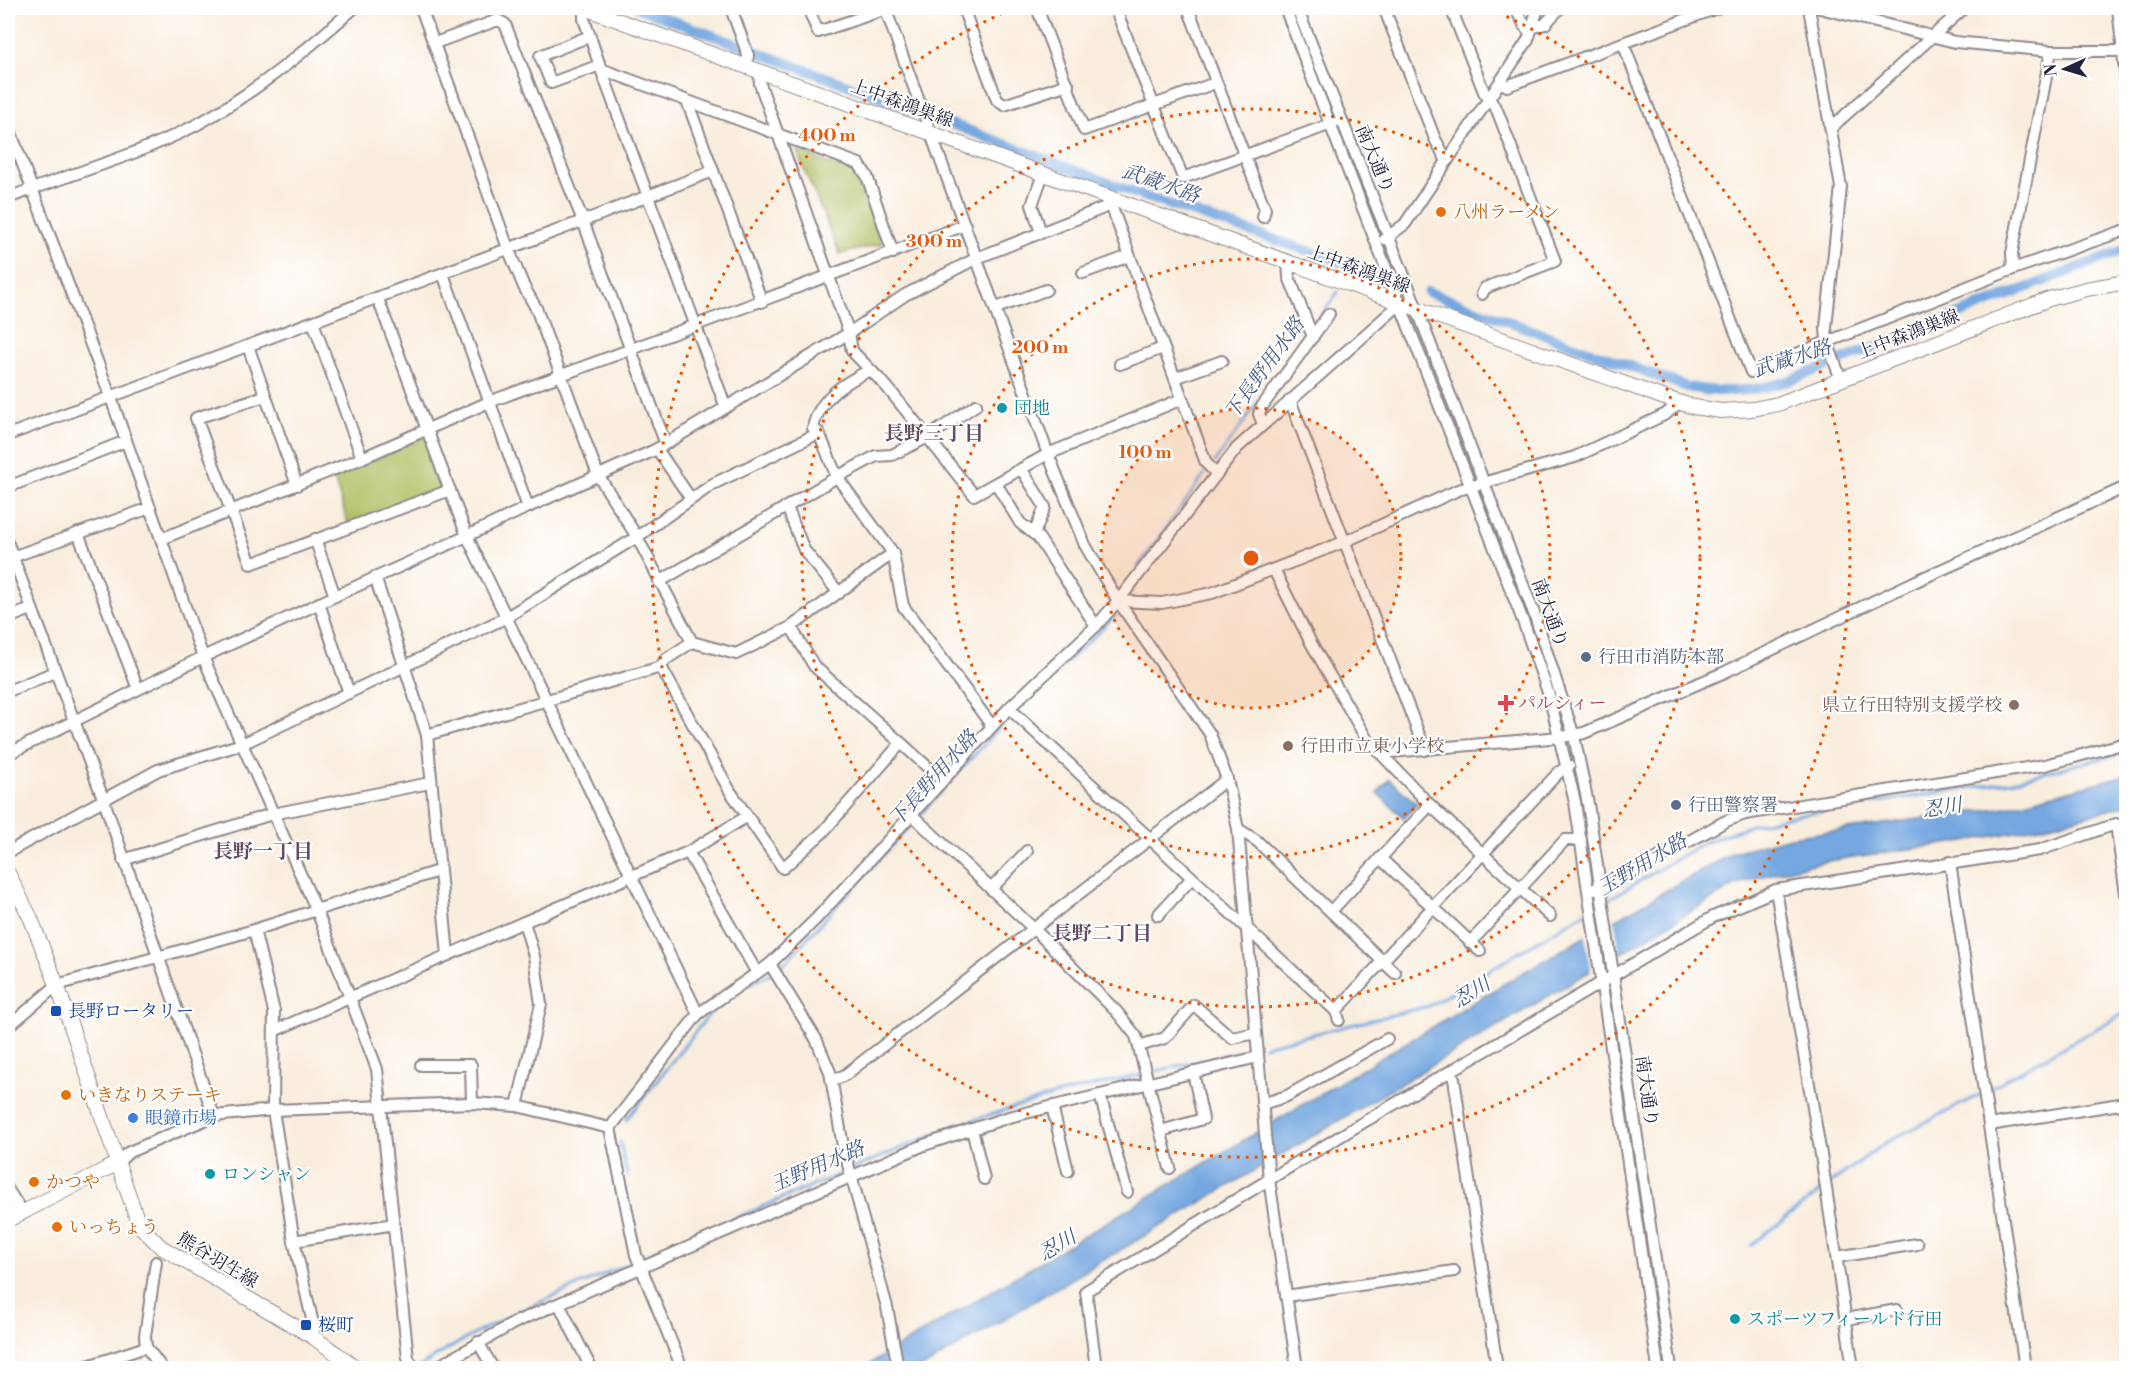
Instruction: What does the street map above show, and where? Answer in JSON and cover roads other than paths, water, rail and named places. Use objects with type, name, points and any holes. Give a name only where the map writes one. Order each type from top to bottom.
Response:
[{"type":"main road","name":"上中森鴻巣線","points":[[584,8],[752,65],[1113,202],[1288,262],[1678,403],[1713,410],[1753,410],[1787,401],[1839,376],[2049,299],[2085,289],[2127,282]]},
{"type":"main road","name":"熊谷羽生線","points":[[8,873],[31,919],[57,986],[132,1211],[150,1238],[314,1337],[357,1368]]},
{"type":"main road","points":[[8,1220],[116,1164]]},
{"type":"street","points":[[8,198],[139,149],[193,126],[276,74],[354,8]]},
{"type":"street","points":[[421,8],[508,248],[524,287],[536,308],[598,475],[637,537],[692,642],[736,654],[791,627],[893,554]]},
{"type":"street","points":[[584,8],[600,67],[725,405]]},
{"type":"street","points":[[731,8],[849,333],[852,351],[887,387],[974,495],[997,485],[1048,454],[1182,399]]},
{"type":"street","points":[[808,8],[818,32],[886,8],[1048,454],[1085,544],[1118,601],[1210,734],[1227,779],[1238,830],[1268,1176],[1297,1368]]},
{"type":"street","points":[[963,8],[997,100],[1004,105],[1068,84]]},
{"type":"street","points":[[1037,8],[1084,130],[1215,83]]},
{"type":"street","points":[[1115,8],[1181,182],[1341,122]]},
{"type":"street","points":[[1189,8],[1215,83],[1265,209],[1263,217]]},
{"type":"street","name":"南大通り","points":[[1285,8],[1401,304],[1539,627],[1574,736],[1588,804],[1671,1368]]},
{"type":"street","name":"南大通り","points":[[1297,8],[1417,309],[1562,737],[1581,840],[1658,1368]]},
{"type":"street","points":[[1384,8],[1435,139],[1447,161]]},
{"type":"street","points":[[1451,8],[1488,99],[1497,110],[1556,261],[1485,288],[1482,294]]},
{"type":"street","points":[[1515,8],[1523,26],[1532,28],[1545,24],[1560,8]]},
{"type":"street","points":[[1377,244],[1405,224],[1528,40],[1538,8]]},
{"type":"street","points":[[1500,82],[1507,86],[1717,8]]},
{"type":"street","points":[[1809,8],[1841,187],[1828,347],[1839,376]]},
{"type":"street","points":[[1820,8],[1955,42],[2051,51],[2124,52]]},
{"type":"street","points":[[1832,128],[1964,8]]},
{"type":"street","points":[[2118,8],[2127,80]]},
{"type":"street","points":[[435,43],[498,20],[505,24],[631,350],[661,445],[691,499]]},
{"type":"street","points":[[590,36],[540,56],[551,83],[600,67],[859,164],[867,176],[893,253]]},
{"type":"street","points":[[1623,43],[1751,372],[1828,347],[2013,269],[2127,230]]},
{"type":"street","points":[[2013,269],[2012,253],[2051,51]]},
{"type":"street","points":[[687,101],[762,302]]},
{"type":"street","points":[[8,125],[111,398],[203,657],[317,910],[377,1069],[408,1358],[413,1366]]},
{"type":"street","points":[[8,435],[378,299],[713,171]]},
{"type":"street","points":[[1041,233],[1032,205],[1043,174]]},
{"type":"street","points":[[8,754],[203,657],[661,445],[849,333],[904,295],[977,258],[1113,202],[1129,256],[1206,463],[1216,473]]},
{"type":"street","points":[[161,539],[362,458],[489,402],[829,278],[964,225]]},
{"type":"street","points":[[1083,273],[1129,256]]},
{"type":"street","points":[[1288,262],[1289,277],[1311,333]]},
{"type":"street","points":[[443,274],[528,507]]},
{"type":"street","points":[[996,308],[1046,290]]},
{"type":"street","points":[[378,299],[467,536],[698,1014]]},
{"type":"street","points":[[682,1368],[639,1263],[610,1128],[698,1014],[770,964],[915,818],[942,780],[992,726],[1012,711],[1096,626],[1118,601],[1216,473],[1263,424],[1401,304]]},
{"type":"street","points":[[1263,424],[1259,414],[1261,408],[1311,333],[1329,314]]},
{"type":"street","points":[[313,322],[362,458]]},
{"type":"street","points":[[248,346],[297,485]]},
{"type":"street","points":[[1120,364],[1163,348]]},
{"type":"street","points":[[1175,378],[1222,361]]},
{"type":"street","points":[[870,370],[850,380],[827,398],[816,415],[813,428],[819,433],[837,477],[893,554],[903,606],[992,726]]},
{"type":"street","points":[[265,396],[196,418],[251,564],[450,490]]},
{"type":"street","points":[[1290,400],[1425,750]]},
{"type":"street","points":[[1118,601],[1162,603],[1212,593],[1344,542],[1477,485],[1575,457],[1653,421],[1666,414],[1678,403]]},
{"type":"street","points":[[659,582],[837,477],[876,456],[892,455],[928,437],[976,405]]},
{"type":"street","points":[[8,852],[158,770],[242,744],[506,618],[637,537],[713,484],[819,433]]},
{"type":"street","points":[[8,486],[126,441]]},
{"type":"street","points":[[1022,470],[1045,507],[1034,534]]},
{"type":"street","points":[[997,485],[1020,523],[1034,534],[1096,626]]},
{"type":"street","points":[[1380,753],[1574,736],[1725,672],[1914,582],[2127,487]]},
{"type":"street","points":[[786,507],[804,550],[839,592]]},
{"type":"street","points":[[12,557],[150,508]]},
{"type":"street","points":[[78,533],[138,689]]},
{"type":"street","points":[[315,539],[334,596]]},
{"type":"street","points":[[8,544],[104,801],[214,1116]]},
{"type":"street","points":[[1274,570],[1311,643],[1366,738],[1430,805],[1550,916]]},
{"type":"street","points":[[375,577],[427,735],[438,871],[448,955]]},
{"type":"street","points":[[319,603],[349,693]]},
{"type":"street","points":[[8,618],[32,609]]},
{"type":"street","points":[[791,627],[814,666],[942,780]]},
{"type":"street","points":[[427,735],[661,667],[665,660],[692,642]]},
{"type":"street","points":[[661,667],[746,817],[783,868],[823,832],[901,743]]},
{"type":"street","points":[[8,691],[55,672]]},
{"type":"street","points":[[1012,711],[1338,1016],[1432,908],[1559,772],[1569,766]]},
{"type":"street","points":[[1588,890],[1601,892],[1726,821],[1745,814],[2045,765],[2127,743]]},
{"type":"street","points":[[832,1081],[845,1076],[1227,779]]},
{"type":"street","points":[[123,860],[272,814],[430,783]]},
{"type":"street","points":[[1332,910],[1430,805]]},
{"type":"street","points":[[276,1030],[631,878],[688,852],[746,817]]},
{"type":"street","points":[[915,818],[1034,928],[1117,1012],[1136,1036],[1170,1168]]},
{"type":"street","points":[[1096,1368],[1086,1291],[1268,1176],[1451,1071],[1601,977],[1713,917],[1776,890],[2040,850],[2121,823],[2127,894]]},
{"type":"street","points":[[1238,830],[1257,841],[1332,910],[1395,973]]},
{"type":"street","points":[[1470,943],[1565,840],[1581,840]]},
{"type":"street","points":[[991,889],[1027,851]]},
{"type":"street","points":[[688,852],[757,973]]},
{"type":"street","points":[[1380,858],[1480,951]]},
{"type":"street","points":[[1950,862],[2025,1368]]},
{"type":"street","points":[[8,1027],[57,986],[254,930],[438,871]]},
{"type":"street","points":[[1158,915],[1191,879]]},
{"type":"street","points":[[1776,890],[1854,1368]]},
{"type":"street","points":[[517,1106],[541,1004],[534,956],[524,922]]},
{"type":"street","points":[[254,930],[274,1011],[276,1030],[273,1110],[294,1241],[314,1328],[314,1337]]},
{"type":"street","points":[[770,964],[816,1039],[832,1081],[850,1172],[887,1307],[898,1368]]},
{"type":"street","points":[[1139,1046],[1165,1038],[1194,1005],[1232,1038],[1256,1033]]},
{"type":"street","points":[[1262,1104],[1287,1096],[1387,1039]]},
{"type":"street","points":[[435,1368],[478,1342],[639,1263],[850,1172],[972,1129],[1100,1095],[1148,1077],[1193,1072],[1258,1057]]},
{"type":"street","points":[[421,1065],[471,1065],[472,1103]]},
{"type":"street","points":[[1451,1071],[1497,1368]]},
{"type":"street","points":[[1161,1131],[1203,1119],[1193,1072]]},
{"type":"street","points":[[1100,1095],[1127,1192]]},
{"type":"street","points":[[116,1164],[129,1152],[214,1116],[273,1110],[472,1103],[517,1106],[610,1128]]},
{"type":"street","points":[[1989,1125],[2127,1103]]},
{"type":"street","points":[[1052,1107],[1068,1171]]},
{"type":"street","points":[[972,1129],[984,1179]]},
{"type":"street","points":[[8,1190],[22,1212]]},
{"type":"street","points":[[294,1241],[394,1224]]},
{"type":"street","points":[[1837,1257],[1917,1244]]},
{"type":"street","points":[[156,1262],[146,1323],[146,1347],[162,1368]]},
{"type":"street","points":[[1286,1296],[1454,1271]]},
{"type":"street","points":[[559,1304],[591,1368]]},
{"type":"street","points":[[1846,1319],[1897,1310]]},
{"type":"street","points":[[478,1342],[493,1368]]},
{"type":"street","points":[[82,1368],[146,1347]]},
{"type":"water","points":[[2126,775],[2126,805],[2103,812],[1986,837],[1784,870],[1734,886],[922,1368],[863,1368],[1539,963],[1734,852],[1790,837],[2006,807]]},
{"type":"water","points":[[1389,779],[1417,804],[1404,818],[1377,793]]},
{"type":"waterway","name":"武蔵水路","points":[[639,8],[901,105]]},
{"type":"waterway","name":"武蔵水路","points":[[941,120],[1143,196],[1372,272]]},
{"type":"waterway","name":"武蔵水路","points":[[1428,292],[1687,387],[1713,391],[1738,391],[1788,381],[2126,249]]},
{"type":"waterway","name":"下長野用水路","points":[[1313,327],[1338,292]]},
{"type":"waterway","name":"下長野用水路","points":[[1215,462],[1309,332]]},
{"type":"waterway","name":"下長野用水路","points":[[1138,567],[1205,474]]},
{"type":"waterway","name":"下長野用水路","points":[[781,967],[1009,717],[1115,616]]},
{"type":"waterway","name":"玉野用水路","points":[[1594,908],[1703,843],[1751,825],[1796,815],[2012,781],[2126,752]]},
{"type":"waterway","name":"玉野用水路","points":[[1264,1046],[1429,1006],[1588,911]]},
{"type":"waterway","name":"下長野用水路","points":[[750,984],[770,974]]},
{"type":"waterway","name":"下長野用水路","points":[[626,1120],[711,1012],[727,1000]]},
{"type":"waterway","points":[[1987,1090],[2126,1012]]},
{"type":"waterway","name":"玉野用水路","points":[[641,1258],[954,1126],[1055,1095],[1250,1049]]},
{"type":"waterway","points":[[1828,1185],[1885,1143],[1981,1094]]},
{"type":"waterway","name":"下長野用水路","points":[[620,1142],[627,1176]]},
{"type":"waterway","points":[[1751,1245],[1823,1189]]},
{"type":"waterway","name":"玉野用水路","points":[[418,1368],[497,1323],[635,1261]]},
{"type":"place","name":"八州ラーメン","points":[[1441,212]]},
{"type":"place","name":"団地","points":[[1002,408]]},
{"type":"place","name":"行田市消防本部","points":[[1586,657]]},
{"type":"place","name":"パルシィー","points":[[1506,703]]},
{"type":"place","name":"県立行田特別支援学校","points":[[2014,705]]},
{"type":"place","name":"行田市立東小学校","points":[[1288,746]]},
{"type":"place","name":"行田警察署","points":[[1676,805]]},
{"type":"place","name":"長野ロータリー","points":[[56,1011]]},
{"type":"place","name":"いきなりステーキ","points":[[66,1095]]},
{"type":"place","name":"眼鏡市場","points":[[133,1118]]},
{"type":"place","name":"ロンシャン","points":[[210,1174]]},
{"type":"place","name":"かつや","points":[[34,1182]]},
{"type":"place","name":"いっちょう","points":[[57,1227]]},
{"type":"place","name":"スポーツフィールド行田","points":[[1735,1319]]},
{"type":"place","name":"桜町","points":[[306,1325]]},
{"type":"district","name":"長野三丁目","points":[[934,433]]},
{"type":"district","name":"長野一丁目","points":[[263,851]]},
{"type":"district","name":"長野二丁目","points":[[1102,933]]},
{"type":"water label","name":"忍川","points":[[1942,807]]},
{"type":"water label","name":"忍川","points":[[1471,992]]},
{"type":"water label","name":"忍川","points":[[1057,1245]]}]
